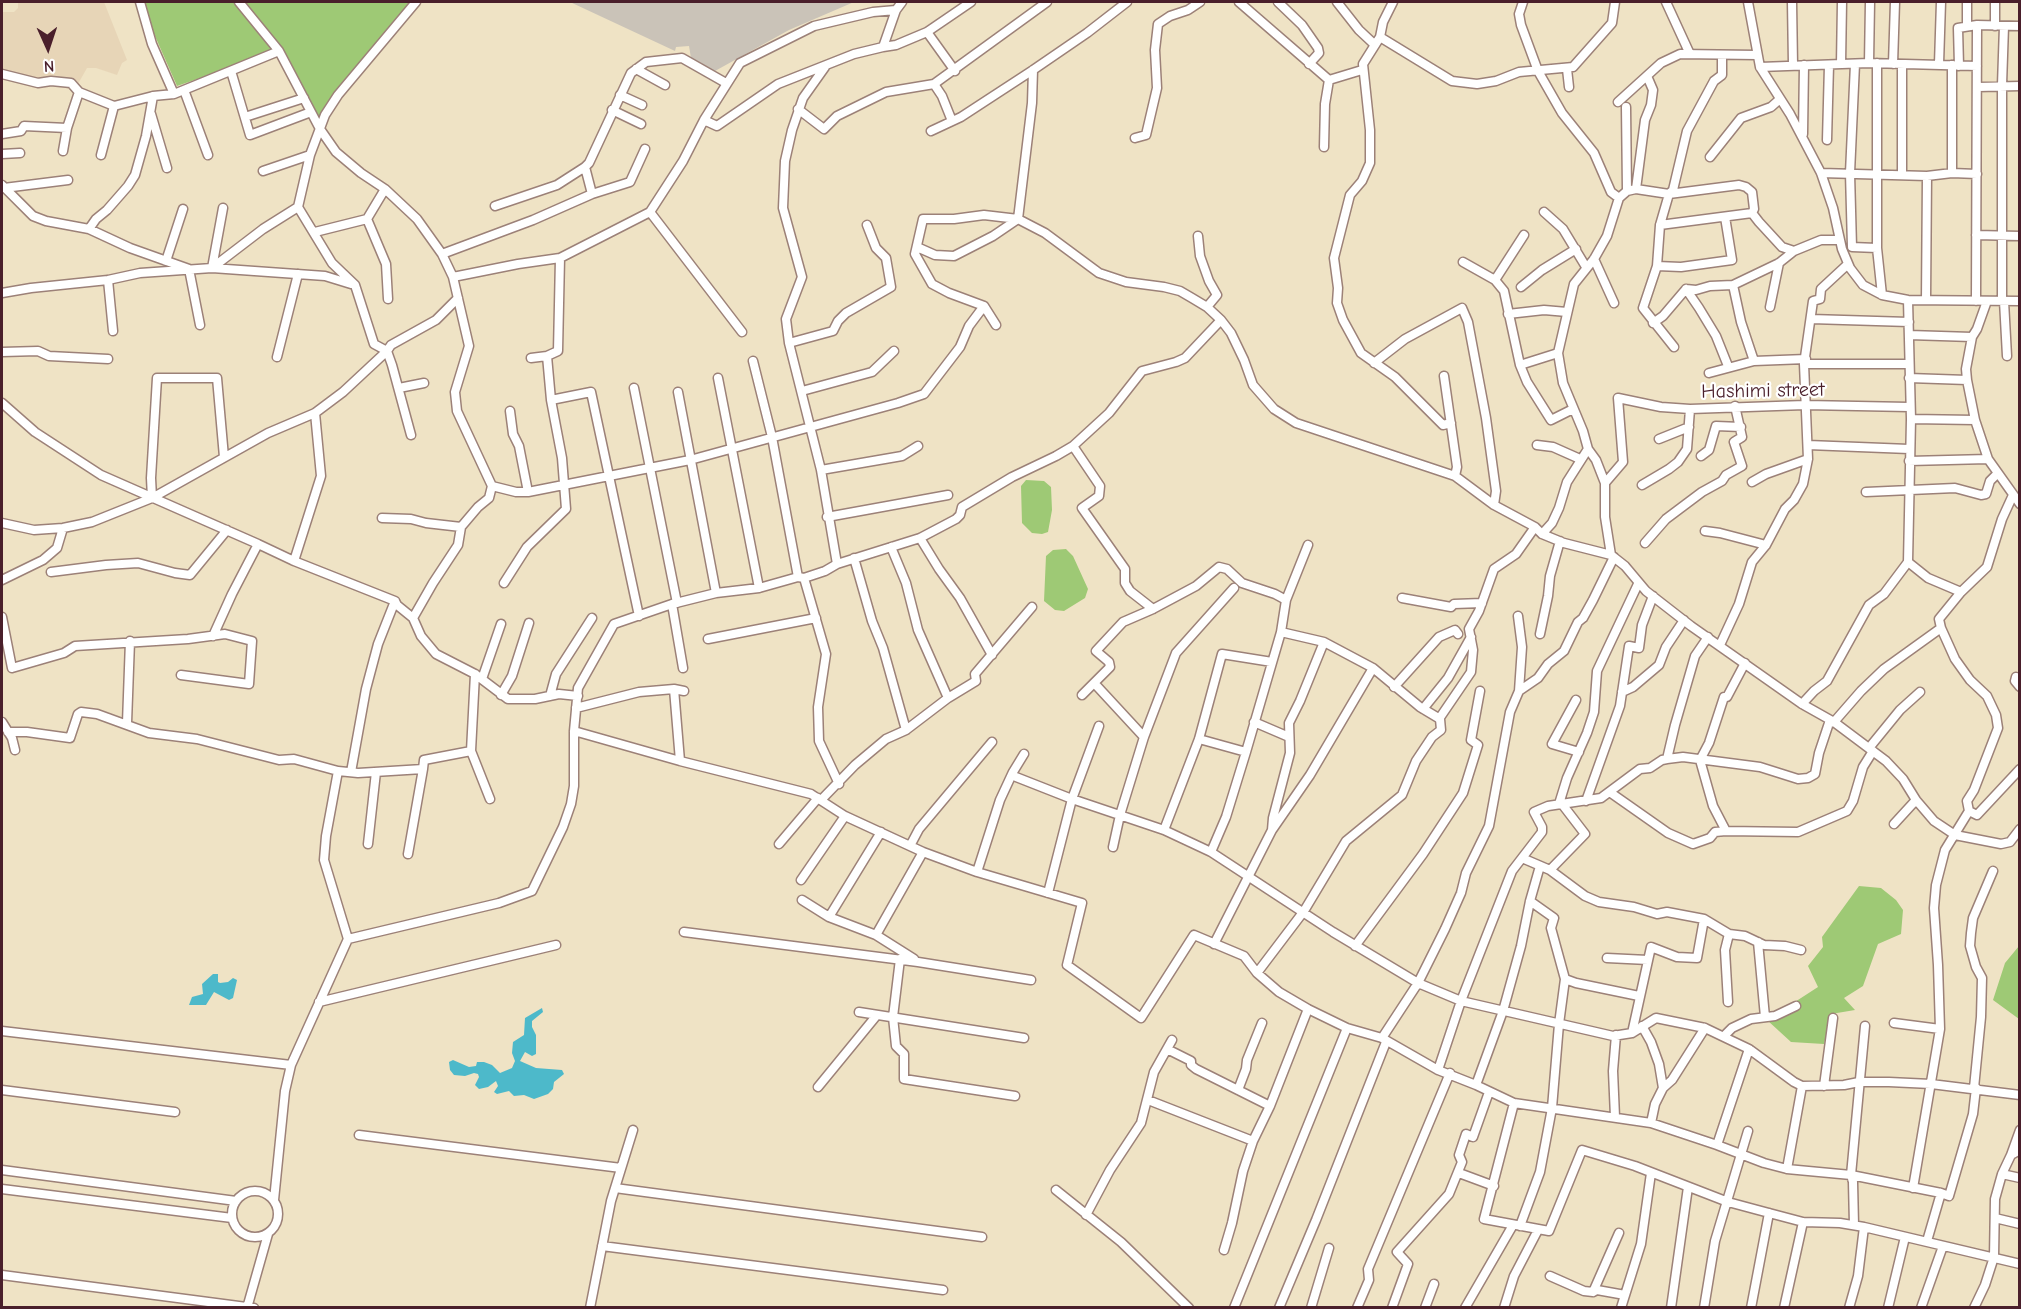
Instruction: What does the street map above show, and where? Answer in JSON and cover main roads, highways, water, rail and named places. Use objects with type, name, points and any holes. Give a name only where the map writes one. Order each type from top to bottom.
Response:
[{"type":"water","points":[[213,974],[218,974],[220,983],[228,982],[233,978],[237,980],[233,998],[229,1000],[214,992],[206,1005],[189,1005],[192,997],[203,994],[202,984]]},
{"type":"water","points":[[542,1008],[543,1012],[532,1021],[536,1035],[536,1054],[532,1056],[525,1052],[520,1061],[536,1068],[562,1070],[564,1074],[554,1082],[553,1089],[548,1094],[534,1099],[524,1095],[514,1096],[509,1091],[497,1094],[494,1092],[498,1086],[496,1081],[488,1087],[479,1089],[475,1085],[478,1074],[454,1075],[450,1070],[449,1062],[453,1060],[469,1067],[476,1066],[477,1062],[484,1062],[492,1065],[500,1073],[512,1068],[515,1061],[512,1053],[513,1042],[524,1035],[525,1018]]}]
